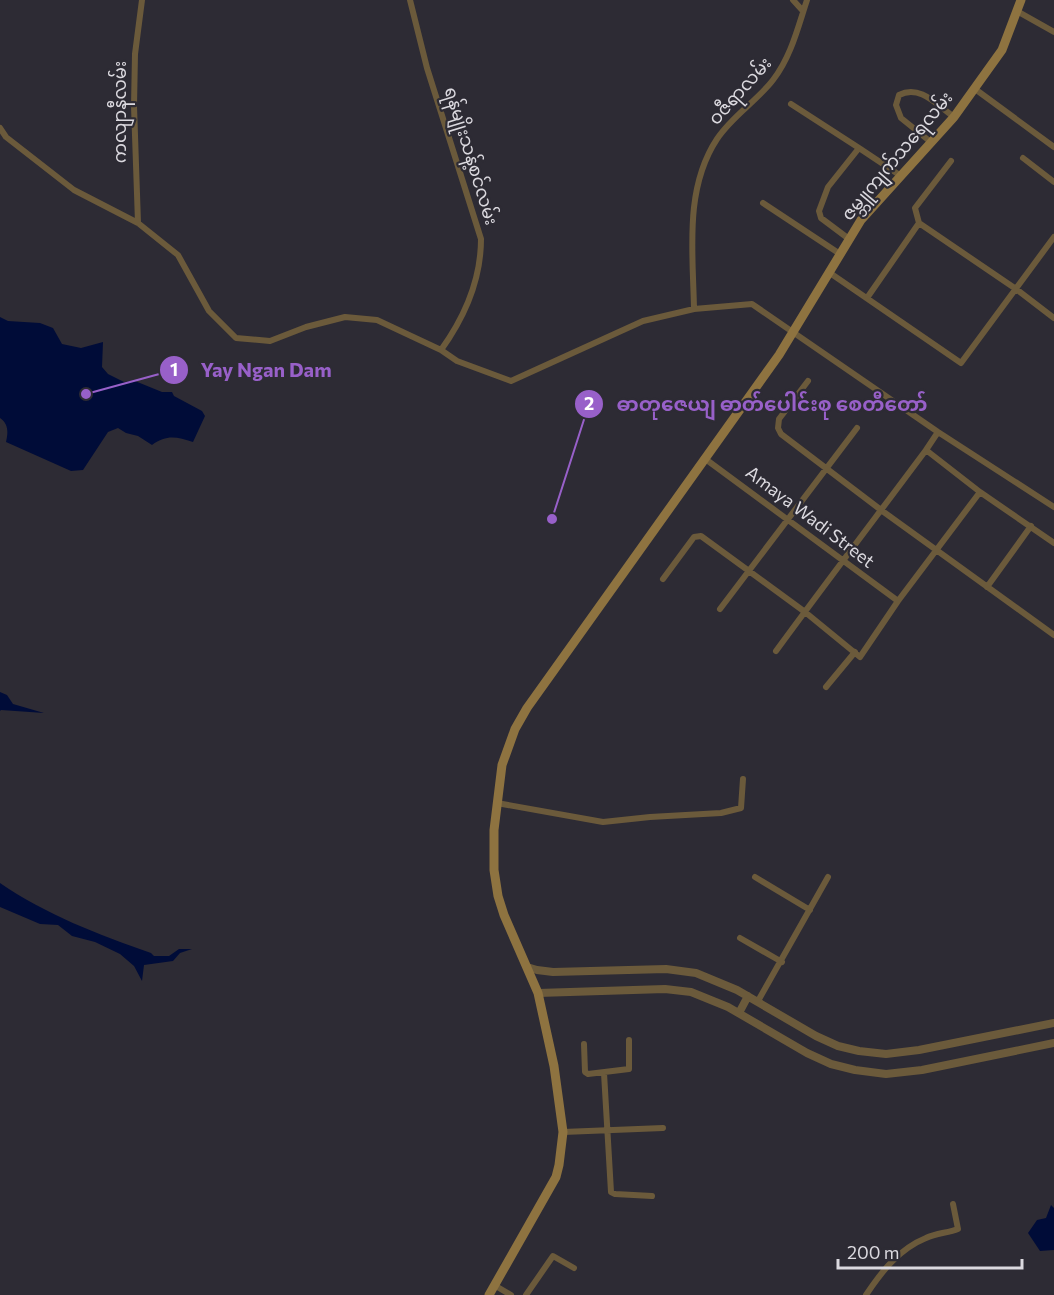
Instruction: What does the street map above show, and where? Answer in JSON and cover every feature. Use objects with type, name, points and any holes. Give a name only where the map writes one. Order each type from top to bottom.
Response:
[{"type":"main road","name":"ဇမ္ဘူကျက်သရေလမ်း","points":[[490,1291],[556,1177],[563,1132],[554,1066],[538,993],[498,896],[494,870],[497,803],[502,765],[515,729],[527,708],[793,332],[861,220],[932,143],[975,89],[1002,50],[1021,0]]},
{"type":"street","name":"ကလျာနီလမ်း","points":[[138,224],[134,85],[135,54],[142,0]]},
{"type":"street","name":"ရန်မျိုးသန့်စင်လမ်း","points":[[410,0],[428,68],[481,239],[479,266],[474,285],[457,327],[441,350]]},
{"type":"street","points":[[793,0],[803,11]]},
{"type":"street","name":"ဝဇီရာလမ်း","points":[[694,309],[693,216],[699,182],[709,154],[717,139],[735,117],[772,81],[787,59],[807,0]]},
{"type":"street","points":[[1017,10],[1054,32]]},
{"type":"street","points":[[975,89],[1054,147]]},
{"type":"street","points":[[932,143],[901,118],[896,105],[899,95],[907,90],[917,91],[954,117]]},
{"type":"street","points":[[791,104],[901,176]]},
{"type":"street","points":[[0,128],[6,137],[74,190],[138,224],[178,255],[209,312],[236,338],[270,340],[306,327],[345,317],[377,320],[441,350],[457,361],[510,381],[643,321],[694,309],[752,304],[938,432],[1054,507]]},
{"type":"street","points":[[849,239],[821,218],[819,211],[828,188],[858,148]]},
{"type":"street","points":[[1023,158],[1054,182]]},
{"type":"street","points":[[951,161],[915,208],[920,223],[1054,318]]},
{"type":"street","points":[[763,203],[840,254]]},
{"type":"street","points":[[867,298],[920,223]]},
{"type":"street","points":[[830,273],[961,363],[1054,237]]},
{"type":"street","points":[[808,381],[778,419],[781,434],[881,510],[1054,635]]},
{"type":"street","points":[[720,609],[857,428]]},
{"type":"street","points":[[776,651],[938,432]]},
{"type":"street","points":[[926,450],[980,492],[1054,543]]},
{"type":"street","name":"Amaya Wadi Street","points":[[704,458],[898,601]]},
{"type":"street","points":[[663,579],[694,537],[701,536],[804,612],[860,657],[898,601],[980,492]]},
{"type":"street","points":[[987,587],[1031,526]]},
{"type":"street","points":[[826,687],[855,652]]},
{"type":"street","points":[[497,803],[603,822],[721,813],[741,808],[743,779]]},
{"type":"street","points":[[755,877],[810,910]]},
{"type":"street","points":[[758,1001],[828,878]]},
{"type":"street","points":[[740,938],[782,962]]},
{"type":"street","points":[[527,967],[553,972],[666,969],[696,973],[758,1001],[816,1036],[838,1046],[886,1054],[919,1050],[1054,1023]]},
{"type":"street","points":[[538,993],[665,989],[691,992],[739,1013],[807,1053],[831,1064],[886,1074],[922,1070],[1054,1042]]},
{"type":"street","points":[[739,1013],[748,996]]},
{"type":"street","points":[[584,1044],[586,1073],[604,1073],[629,1069],[629,1040]]},
{"type":"street","points":[[604,1073],[611,1192],[652,1196]]},
{"type":"street","points":[[563,1132],[663,1128]]},
{"type":"street","points":[[866,1295],[882,1271],[906,1247],[928,1236],[958,1229],[953,1204]]},
{"type":"street","points":[[526,1295],[553,1256],[574,1268]]},
{"type":"street","points":[[490,1291],[511,1295]]},
{"type":"water","points":[[0,317],[8,321],[40,323],[53,328],[62,344],[81,348],[103,342],[102,367],[108,374],[124,382],[135,381],[162,392],[172,392],[174,396],[202,411],[205,416],[193,442],[172,438],[162,439],[152,445],[118,428],[108,432],[83,470],[71,471],[6,442],[6,426],[0,418]]},
{"type":"water","points":[[0,692],[7,695],[13,704],[44,713],[0,711]]},
{"type":"water","points":[[0,883],[54,914],[154,956],[169,956],[179,949],[192,949],[180,953],[173,961],[144,965],[142,981],[134,966],[120,954],[95,942],[72,936],[58,925],[40,924],[0,907]]},
{"type":"water","points":[[1051,1205],[1054,1208],[1054,1250],[1040,1251],[1028,1233],[1037,1220],[1046,1218]]},
{"type":"place","name":"Yay Ngan Dam","points":[[86,394]]},
{"type":"place","name":"ဓာတုဇေယျ ဓာတ်ပေါင်းစု စေတီတော်","points":[[552,519]]}]
